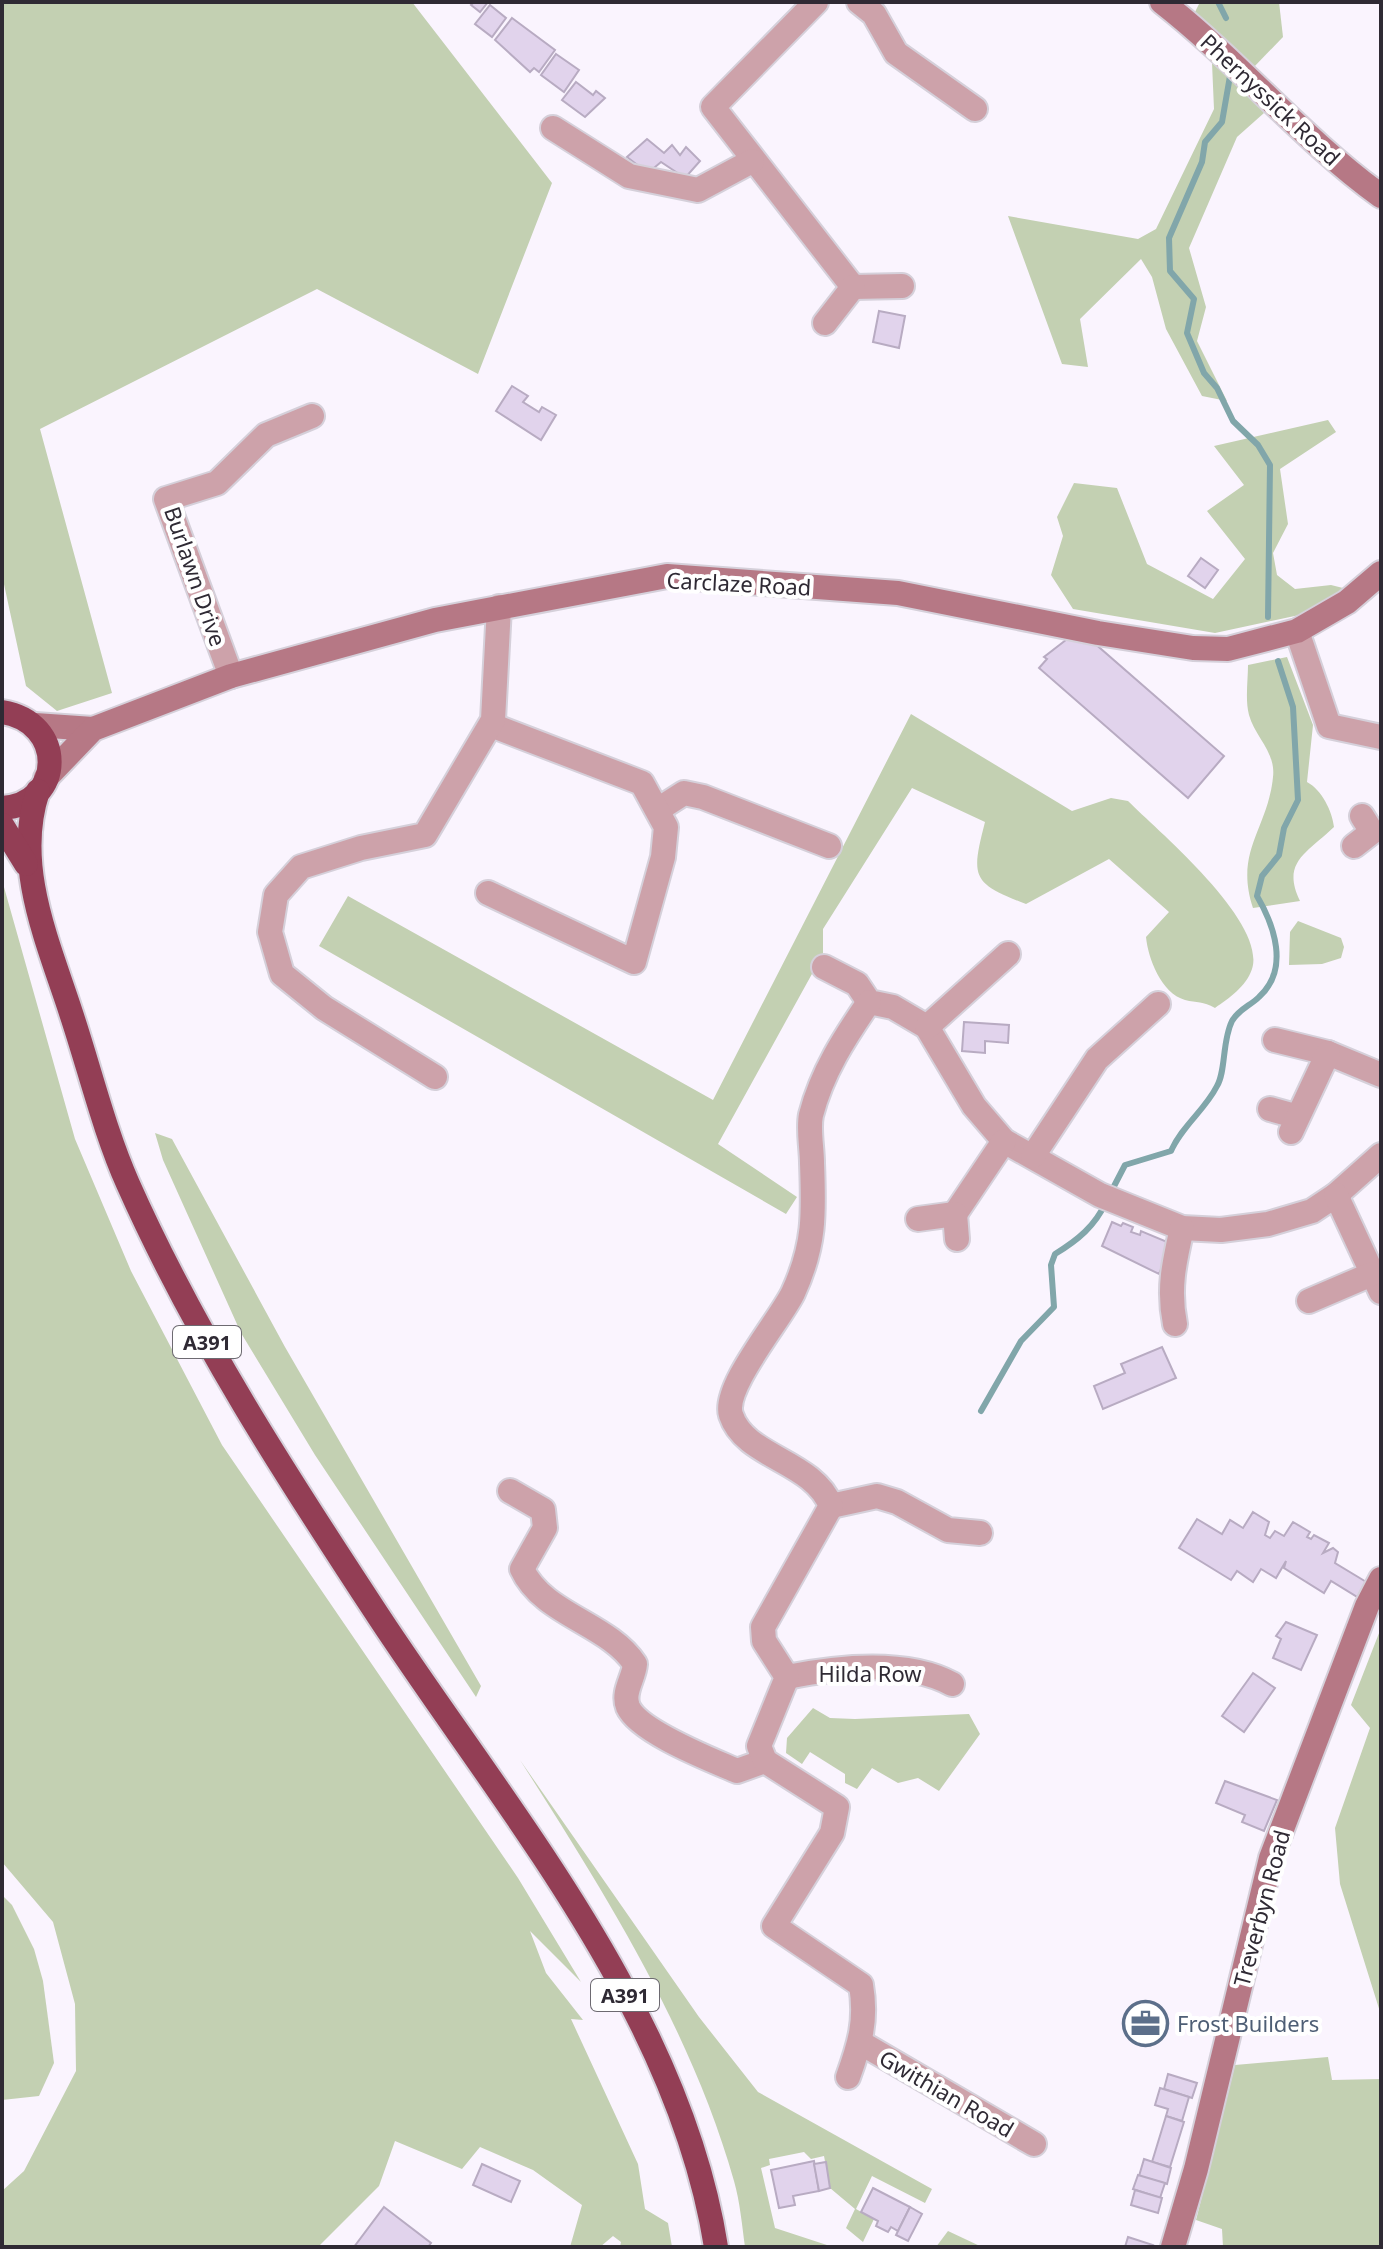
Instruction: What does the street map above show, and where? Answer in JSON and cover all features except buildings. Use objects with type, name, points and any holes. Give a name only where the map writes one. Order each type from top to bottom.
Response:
[{"type":"highway","points":[[2,808],[26,801],[42,785],[49,746],[14,713]]},
{"type":"highway","name":"A391","points":[[29,870],[30,817],[42,785]]},
{"type":"highway","name":"A391","points":[[2,825],[29,870],[62,984],[126,1180],[177,1288],[225,1373],[378,1615],[566,1889],[597,1941],[687,2129],[716,2247]]},
{"type":"street","points":[[816,2],[713,107],[853,287]]},
{"type":"street","points":[[859,2],[874,14],[896,53],[975,109]]},
{"type":"street","name":"Phernyssick Road","points":[[1162,2],[1215,43],[1349,173],[1381,196]]},
{"type":"street","points":[[553,128],[629,176],[698,190],[752,161]]},
{"type":"street","points":[[853,287],[902,286]]},
{"type":"street","points":[[825,323],[853,287]]},
{"type":"street","name":"Burlawn Drive","points":[[231,676],[166,499],[217,483],[266,435],[312,416]]},
{"type":"street","name":"Carclaze Road","points":[[42,785],[93,729],[231,676],[435,620],[667,576],[898,593],[1193,648],[1228,649],[1297,631],[1347,602],[1381,573]]},
{"type":"street","points":[[435,1077],[324,1008],[282,974],[270,932],[276,895],[301,867],[361,848],[425,835],[491,725],[499,607]]},
{"type":"street","points":[[1297,631],[1329,726],[1381,737]]},
{"type":"street","name":"Carclaze Road","points":[[14,713],[93,729]]},
{"type":"street","points":[[488,893],[634,962],[663,857],[666,827],[659,809],[642,783],[491,725]]},
{"type":"street","points":[[659,809],[684,793],[703,797],[829,846]]},
{"type":"street","points":[[927,1027],[1008,954]]},
{"type":"street","points":[[824,967],[857,984],[869,1002],[893,1007],[927,1027],[974,1106],[1004,1141],[1107,1198],[1182,1228],[1221,1230],[1268,1224],[1312,1211],[1336,1195],[1381,1155]]},
{"type":"street","points":[[831,1506],[826,1492],[808,1475],[742,1435],[730,1413],[734,1390],[793,1294],[814,1233],[811,1117],[834,1052],[869,1002]]},
{"type":"street","points":[[1033,1156],[1097,1059],[1158,1004]]},
{"type":"street","points":[[1275,1040],[1328,1053],[1381,1075]]},
{"type":"street","points":[[1270,1109],[1293,1124],[1328,1053]]},
{"type":"street","points":[[957,1239],[955,1214],[1004,1141]]},
{"type":"street","points":[[1309,1301],[1378,1284],[1336,1195]]},
{"type":"street","points":[[918,1219],[955,1214]]},
{"type":"street","points":[[1175,1324],[1169,1296],[1182,1228]]},
{"type":"street","points":[[510,1491],[543,1510],[545,1528],[522,1569],[530,1587],[625,1648],[635,1664],[627,1690],[628,1706],[639,1720],[704,1758],[737,1771],[765,1761],[759,1746],[787,1677],[764,1641],[763,1627],[831,1506],[877,1496],[897,1502],[948,1530],[980,1533]]},
{"type":"street","name":"Treverbyn Road","points":[[1173,2247],[1196,2169],[1271,1858],[1367,1606],[1381,1579]]},
{"type":"street","name":"Hilda Row","points":[[787,1677],[848,1669],[931,1672],[952,1684]]},
{"type":"street","name":"Gwithian Road","points":[[765,1761],[837,1807],[832,1833],[774,1926],[861,1985],[866,2014],[861,2043],[848,2077]]},
{"type":"street","name":"Gwithian Road","points":[[861,2043],[1034,2144]]},
{"type":"green space","points":[[2,2],[412,2],[552,183],[478,374],[317,289],[40,429],[112,693],[57,711],[26,686],[2,575]]},
{"type":"green space","points":[[1200,2],[1279,2],[1283,37],[1252,69],[1194,14]]},
{"type":"green space","points":[[1212,63],[1248,94],[1264,113],[1237,137],[1189,248],[1206,307],[1197,341],[1227,401],[1202,396],[1166,329],[1152,277],[1141,259],[1080,319],[1088,367],[1062,364],[1008,216],[1138,239],[1156,229],[1214,109]]},
{"type":"green space","points":[[1328,420],[1336,432],[1280,469],[1288,524],[1273,553],[1277,575],[1295,589],[1331,585],[1347,589],[1304,614],[1215,633],[1073,609],[1051,575],[1063,536],[1057,517],[1074,483],[1117,488],[1147,564],[1213,599],[1245,559],[1207,511],[1244,485],[1214,446]]},
{"type":"green space","points":[[1287,657],[1313,725],[1307,782],[1325,802],[1334,827],[1306,852],[1295,867],[1295,888],[1300,901],[1253,908],[1247,871],[1270,795],[1273,768],[1249,715],[1248,665]]},
{"type":"green space","points":[[911,714],[1072,811],[1111,798],[1128,801],[1207,879],[1243,927],[1252,950],[1252,969],[1241,987],[1215,1008],[1185,1000],[1169,990],[1157,974],[1146,937],[1169,912],[1109,859],[1026,904],[994,890],[985,883],[977,867],[985,822],[912,788],[823,929],[823,954],[718,1144],[797,1197],[786,1214],[319,946],[348,896],[713,1100]]},
{"type":"green space","points":[[2,880],[75,1139],[131,1271],[222,1445],[518,1878],[581,1982],[530,1931],[546,1973],[583,2020],[571,2019],[638,2164],[645,2209],[668,2223],[672,2247],[620,2247],[621,2242],[613,2236],[600,2247],[570,2247],[582,2205],[533,2170],[480,2147],[462,2169],[395,2141],[379,2186],[318,2247],[2,2247],[2,2191],[24,2171],[76,2071],[75,2004],[53,1922],[2,1862]]},
{"type":"green space","points":[[1298,921],[1341,938],[1344,947],[1341,958],[1322,964],[1289,965],[1290,932]]},
{"type":"green space","points":[[155,1133],[172,1139],[285,1347],[481,1686],[476,1697],[315,1455],[241,1333],[163,1160]]},
{"type":"green space","points":[[1381,1628],[1381,2015],[1340,1884],[1335,1828],[1370,1728],[1351,1705]]},
{"type":"green space","points":[[813,1708],[830,1718],[855,1719],[969,1714],[980,1734],[939,1791],[918,1778],[898,1783],[872,1768],[857,1789],[845,1783],[845,1774],[810,1752],[802,1764],[786,1753],[787,1738]]},
{"type":"green space","points":[[520,1760],[699,2017],[758,2092],[932,2189],[925,2203],[872,2176],[856,2209],[874,2219],[863,2242],[846,2228],[855,2209],[830,2188],[824,2156],[811,2159],[804,2152],[769,2159],[770,2165],[761,2168],[775,2228],[833,2247],[745,2247],[736,2189],[716,2125],[670,2016],[613,1911]]},
{"type":"green space","points":[[2,1895],[12,1905],[34,1949],[43,1981],[54,2063],[39,2096],[2,2100]]},
{"type":"green space","points":[[1328,2057],[1332,2080],[1381,2079],[1381,2247],[1223,2247],[1222,2229],[1196,2220],[1235,2065]]},
{"type":"green space","points":[[948,2231],[982,2247],[936,2247]]},
{"type":"waterway","points":[[1218,2],[1226,18]]},
{"type":"waterway","points":[[1230,76],[1222,122],[1205,142],[1202,162],[1169,238],[1170,271],[1194,299],[1187,333],[1204,373],[1217,388],[1233,421],[1258,445],[1270,465],[1268,617]]},
{"type":"waterway","points":[[1111,1192],[1125,1165],[1171,1151],[1220,1080],[1232,1021],[1269,986],[1274,973],[1276,947],[1273,933],[1257,896],[1262,876],[1279,855],[1284,828],[1298,800],[1293,707],[1278,661]]},
{"type":"waterway","points":[[981,1411],[1021,1341],[1054,1307],[1051,1265],[1055,1254],[1085,1232],[1106,1202]]},
{"type":"place","name":"Frost Builders","points":[[1146,2023]]}]
